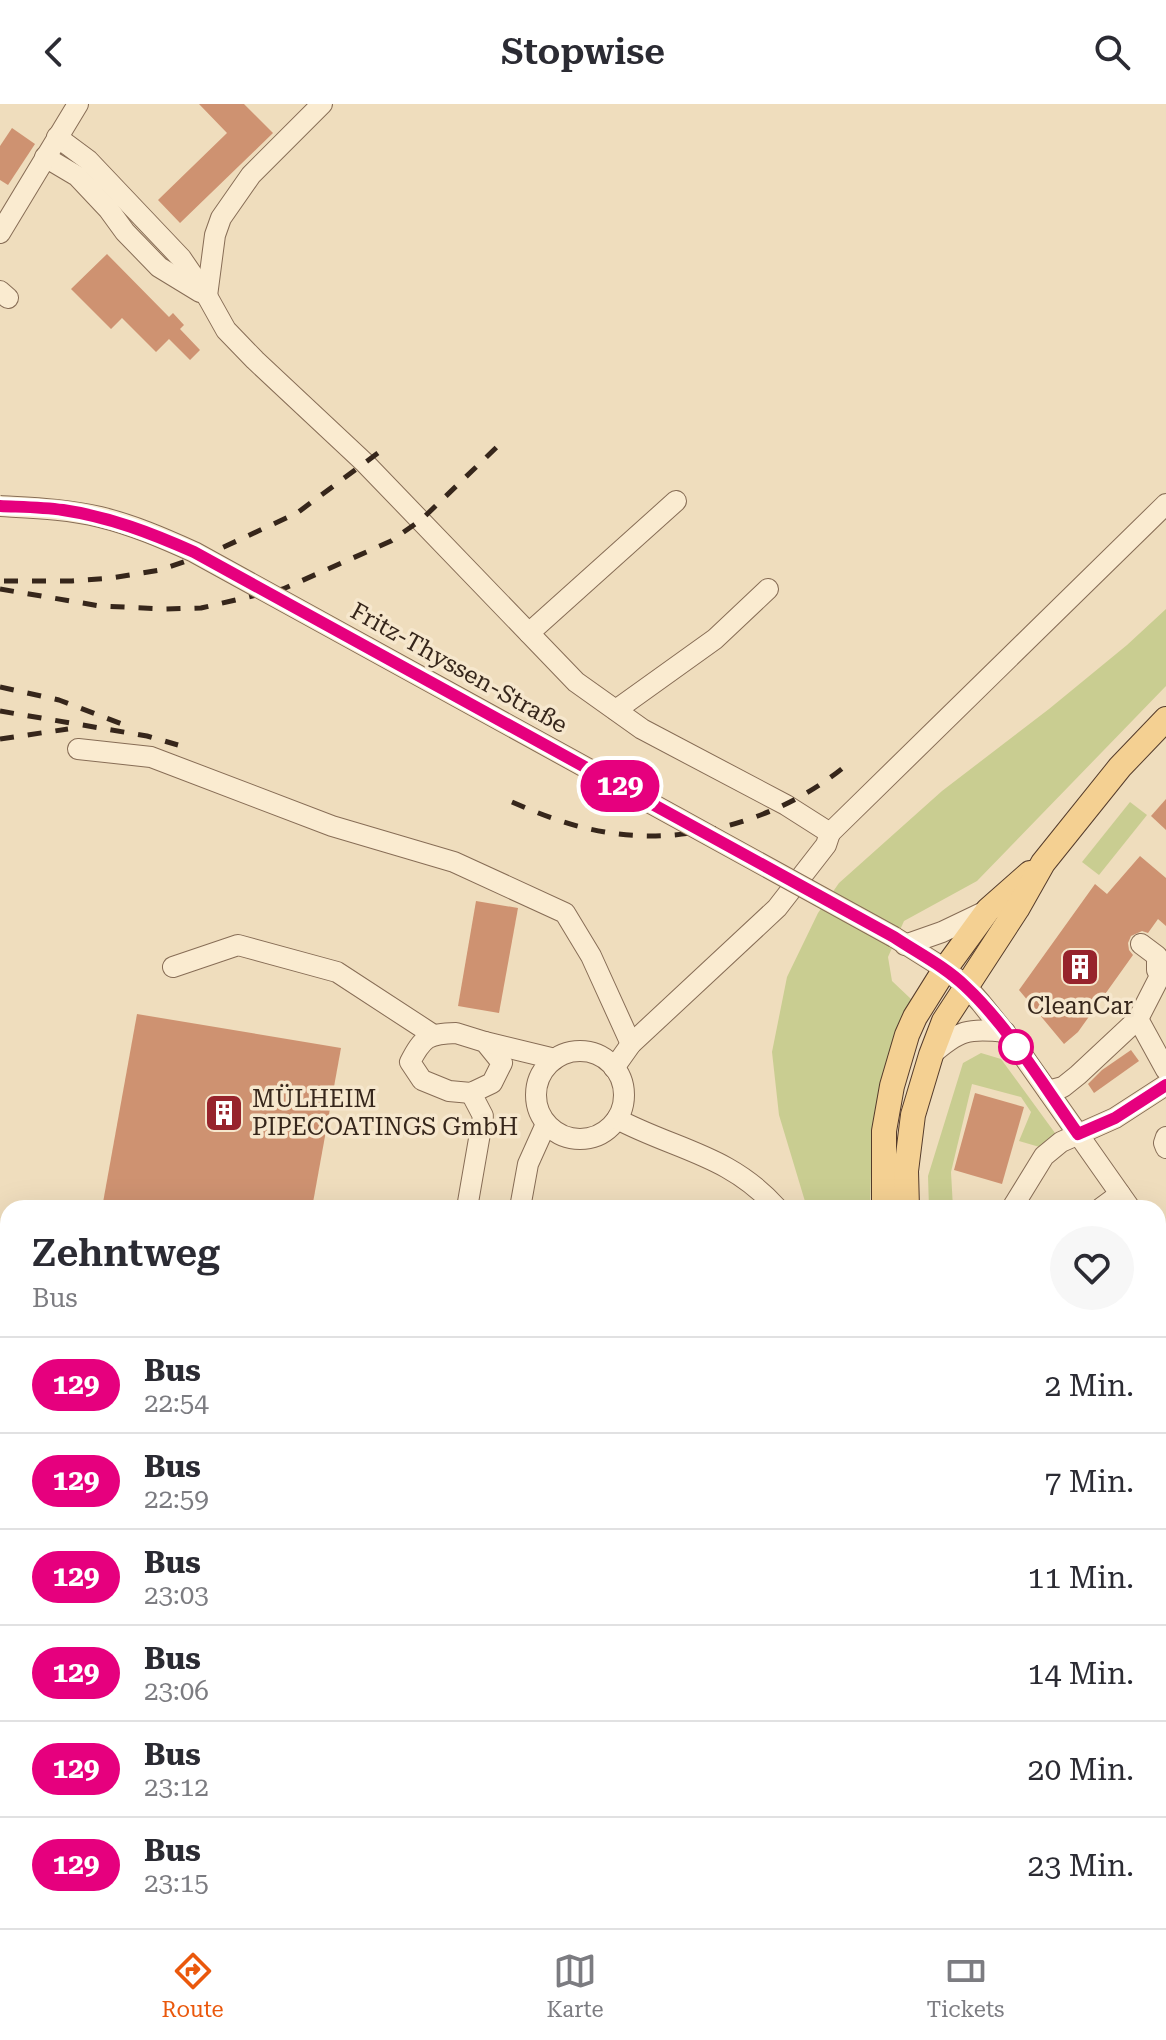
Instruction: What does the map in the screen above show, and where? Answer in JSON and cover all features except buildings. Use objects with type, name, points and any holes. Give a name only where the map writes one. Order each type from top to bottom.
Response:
[{"type":"main road","points":[[907,1200],[906,1171],[913,1115],[944,1021],[1043,863],[1120,767],[1166,719]]},
{"type":"main road","points":[[884,1200],[884,1131],[892,1086],[915,1017],[988,910],[1043,863]]},
{"type":"street","points":[[0,232],[78,104]]},
{"type":"street","points":[[207,296],[215,235],[227,208],[251,175],[322,104]]},
{"type":"street","points":[[57,137],[88,160],[181,258],[226,330],[365,463],[576,682],[642,729],[786,805],[830,833]]},
{"type":"street","points":[[45,157],[77,176],[159,267],[207,296]]},
{"type":"street","points":[[109,210],[154,229]]},
{"type":"street","points":[[529,633],[676,501]]},
{"type":"street","points":[[614,1068],[631,1044],[777,908],[826,845],[830,833],[1166,504]]},
{"type":"street","name":"Fritz-Thyssen-Straße","points":[[0,506],[60,509],[100,517],[148,531],[194,552],[900,941],[966,986],[1005,1032],[1124,1200]]},
{"type":"street","points":[[616,710],[715,639],[768,589]]},
{"type":"street","points":[[78,749],[151,757],[332,826],[454,862],[565,913],[591,956],[631,1044]]},
{"type":"street","points":[[900,941],[942,932],[988,910]]},
{"type":"street","points":[[1048,1091],[1063,1087],[1078,1075],[1138,1019],[1163,975],[1157,970],[1157,956],[1144,939],[1166,950]]},
{"type":"street","points":[[173,967],[238,945],[337,972],[432,1034],[456,1033],[555,1059]]},
{"type":"street","points":[[1138,1019],[1166,1070]]},
{"type":"street","points":[[931,1055],[945,1042],[969,1031],[1005,1032]]},
{"type":"street","points":[[432,1034],[418,1045],[410,1062],[422,1080],[449,1091],[471,1093],[492,1083],[502,1063],[485,1042]]},
{"type":"street","points":[[585,1051],[600,1056],[614,1068],[623,1085],[623,1105],[617,1119],[605,1131],[592,1138],[579,1139],[564,1136],[546,1124],[538,1111],[536,1090],[540,1075],[555,1059],[569,1052],[585,1051]]},
{"type":"street","points":[[1017,1200],[1044,1156],[1061,1142],[1115,1118],[1166,1085]]},
{"type":"street","points":[[468,1200],[483,1116],[471,1093]]},
{"type":"street","points":[[617,1119],[644,1134],[721,1163],[746,1179],[768,1200]]},
{"type":"street","points":[[521,1200],[528,1164],[546,1124]]},
{"type":"street","points":[[1166,1137],[1166,1148]]},
{"type":"green space","points":[[1166,609],[1166,686],[977,881],[904,921],[888,957],[892,981],[911,999],[888,1064],[871,1173],[870,1200],[805,1200],[779,1115],[772,1052],[787,977],[818,913],[839,883],[942,791],[1127,645]]},
{"type":"green space","points":[[1130,802],[1147,815],[1099,875],[1082,862]]},
{"type":"green space","points":[[981,1053],[1001,1059],[1055,1133],[1043,1148],[1019,1141],[1031,1112],[1021,1097],[972,1084],[951,1172],[953,1200],[929,1200],[928,1176],[963,1063]]},
{"type":"railway","points":[[0,589],[100,606],[166,609],[201,608],[283,589],[391,541],[421,520],[500,444]]},
{"type":"railway","points":[[4,581],[111,578],[160,570],[213,552],[297,513],[378,453]]},
{"type":"railway","points":[[0,687],[59,700],[122,724]]},
{"type":"railway","points":[[0,711],[147,736],[178,745]]},
{"type":"railway","points":[[0,739],[68,729]]},
{"type":"railway","points":[[512,802],[593,830],[637,836],[670,835],[735,824],[766,813],[796,799],[850,762]]},
{"type":"bus line","name":"129","points":[[0,506],[60,509],[100,517],[148,531],[194,552],[894,937],[966,986],[1005,1032],[1078,1134],[1115,1118],[1166,1085]]},
{"type":"place","name":"CleanCar","points":[[1080,967]]},
{"type":"place","name":"MÜLHEIM PIPECOATINGS GmbH","points":[[224,1113]]}]
